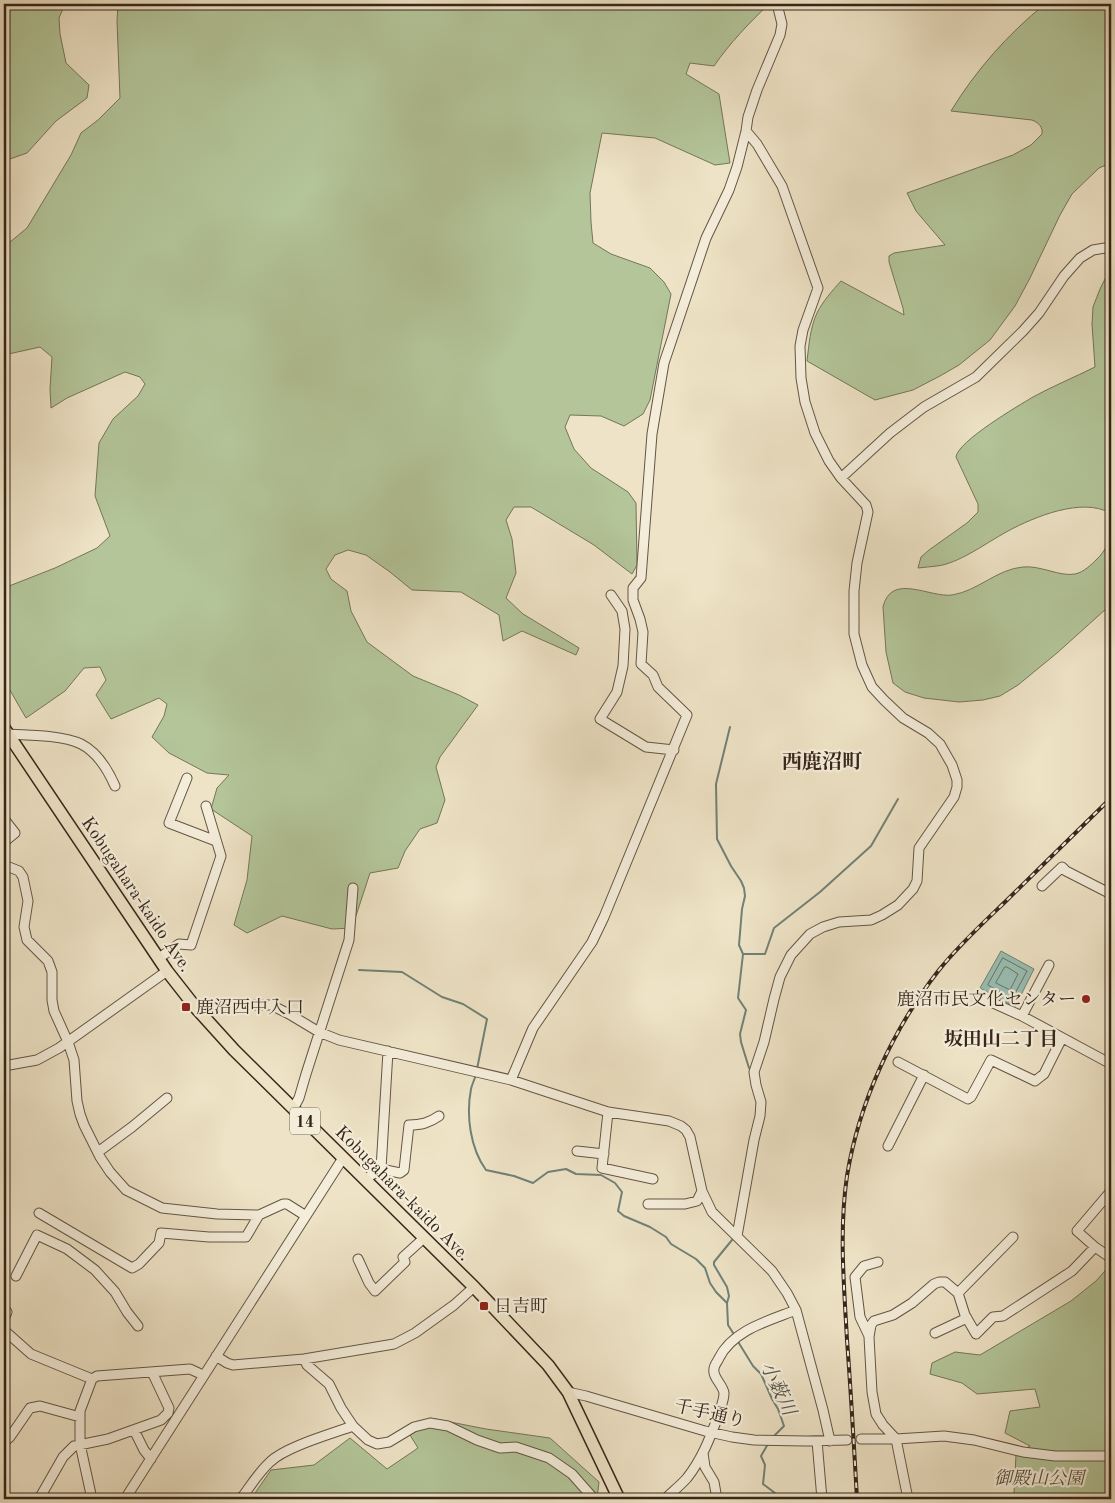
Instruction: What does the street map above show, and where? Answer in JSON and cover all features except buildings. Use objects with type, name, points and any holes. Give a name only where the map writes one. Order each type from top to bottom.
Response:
[{"type":"main road","name":"Kobugahara-kaido Ave.","points":[[5,732],[159,958],[196,1008],[234,1050],[474,1287],[548,1365],[568,1392],[619,1499]]},
{"type":"street","points":[[511,1080],[533,1028],[592,942],[674,750],[687,715],[658,687],[652,675],[641,664],[643,632],[633,600],[633,588],[641,578],[652,434],[664,363],[706,238],[729,190],[737,166],[748,116],[780,35],[782,24],[777,4]]},
{"type":"street","points":[[737,1236],[760,1116],[761,1102],[754,1072],[764,1042],[780,977],[791,955],[810,934],[839,922],[871,920],[882,916],[898,905],[917,881],[919,848],[954,796],[958,780],[940,744],[928,733],[904,718],[884,700],[872,686],[862,665],[854,634],[854,591],[868,512],[866,505],[841,478],[829,461],[815,433],[805,402],[801,378],[800,346],[803,330],[818,288],[782,186],[757,144],[746,130]]},
{"type":"street","points":[[841,478],[890,433],[924,406],[976,377],[1039,313],[1064,276],[1080,258],[1093,250],[1111,247]]},
{"type":"street","points":[[611,595],[622,611],[625,629],[623,666],[617,692],[600,719],[646,747],[674,750]]},
{"type":"street","points":[[5,732],[46,736],[81,744],[93,753],[107,769],[115,786]]},
{"type":"street","points":[[188,778],[169,823],[216,841]]},
{"type":"street","points":[[159,958],[179,944],[191,945],[221,856],[206,806]]},
{"type":"street","points":[[4,819],[15,832],[4,842]]},
{"type":"street","points":[[4,865],[19,871],[23,877],[28,901],[24,927],[27,940],[48,961],[52,972],[54,1011],[74,1060],[77,1101],[80,1114],[84,1125],[110,1172],[126,1190],[162,1208],[217,1214],[260,1215],[283,1204],[287,1204],[306,1216]]},
{"type":"street","points":[[1042,886],[1062,867],[1066,871],[1111,894]]},
{"type":"street","points":[[294,1109],[348,940],[353,888]]},
{"type":"street","points":[[1022,1016],[1049,965]]},
{"type":"street","points":[[4,1066],[36,1060],[59,1048],[168,971]]},
{"type":"street","points":[[982,998],[1022,1016],[1111,1064]]},
{"type":"street","points":[[196,1008],[208,1005],[271,1005],[319,1032],[339,1040],[511,1080],[608,1112],[669,1121],[681,1126],[690,1137],[702,1191],[712,1212],[772,1271],[796,1310],[830,1441]]},
{"type":"street","points":[[898,1062],[968,1099],[971,1097],[991,1060],[1035,1080],[1040,1078],[1044,1074],[1062,1038]]},
{"type":"street","points":[[382,1169],[388,1051]]},
{"type":"street","points":[[888,1146],[924,1075]]},
{"type":"street","points":[[98,1152],[167,1098]]},
{"type":"street","points":[[608,1112],[602,1168],[653,1179]]},
{"type":"street","points":[[366,1181],[370,1176],[382,1169],[400,1173],[404,1170],[409,1126],[424,1124],[439,1116]]},
{"type":"street","points":[[577,1151],[604,1154]]},
{"type":"street","points":[[126,1499],[343,1158]]},
{"type":"street","points":[[648,1204],[685,1204],[696,1201],[702,1191]]},
{"type":"street","points":[[1111,1192],[1077,1231],[1111,1258]]},
{"type":"street","points":[[39,1213],[132,1268],[139,1264],[159,1243],[161,1233],[246,1237],[260,1215]]},
{"type":"street","points":[[16,1276],[37,1235],[67,1249],[95,1270],[115,1292],[126,1312],[138,1326]]},
{"type":"street","points":[[958,1293],[1013,1237]]},
{"type":"street","points":[[358,1259],[369,1283],[375,1291],[404,1262],[403,1257],[424,1238]]},
{"type":"street","points":[[908,1499],[896,1440],[876,1414],[872,1392],[869,1329],[874,1322],[893,1315],[906,1307],[934,1284],[945,1282],[947,1286],[958,1293],[967,1318],[976,1334],[993,1317],[1003,1316],[1072,1272],[1095,1247]]},
{"type":"street","points":[[870,1338],[860,1317],[855,1277],[864,1266],[878,1262]]},
{"type":"street","points":[[216,1356],[233,1365],[304,1359],[394,1344],[415,1333],[454,1305],[474,1287]]},
{"type":"street","points":[[4,1308],[7,1312],[4,1319]]},
{"type":"street","points":[[665,1499],[686,1478],[703,1453],[712,1432],[724,1393],[714,1368],[723,1351],[732,1340],[749,1329],[796,1310]]},
{"type":"street","points":[[935,1333],[967,1318]]},
{"type":"street","points":[[4,1330],[31,1354],[92,1379]]},
{"type":"street","points":[[304,1359],[307,1365],[329,1384],[353,1426],[368,1440],[377,1444],[389,1442],[414,1427],[430,1423],[448,1426],[477,1440],[500,1448],[516,1447],[549,1458],[572,1474],[594,1499]]},
{"type":"street","points":[[92,1499],[80,1444],[80,1411],[92,1379],[97,1376],[190,1369],[204,1375]]},
{"type":"street","points":[[39,1499],[62,1457],[74,1446],[108,1439],[161,1420],[168,1414],[169,1408],[152,1372]]},
{"type":"street","name":"千手通り","points":[[568,1392],[596,1398],[732,1437],[754,1440],[847,1440]]},
{"type":"street","points":[[4,1442],[10,1437],[30,1408],[40,1406],[80,1417]]},
{"type":"street","points":[[238,1499],[243,1496],[270,1462],[278,1456],[290,1449],[353,1426]]},
{"type":"street","points":[[134,1430],[151,1459]]},
{"type":"street","points":[[861,1439],[896,1440],[944,1436],[974,1440],[1023,1452],[1055,1456],[1111,1456]]},
{"type":"street","points":[[818,1441],[822,1499]]},
{"type":"street","points":[[703,1453],[705,1467],[714,1482],[717,1499]]},
{"type":"green space","points":[[4,4],[65,4],[59,18],[66,63],[89,85],[87,98],[56,121],[27,153],[4,161]]},
{"type":"green space","points":[[118,4],[769,4],[754,18],[714,66],[690,63],[686,74],[719,94],[730,163],[715,165],[655,138],[602,133],[590,193],[593,243],[611,254],[650,268],[664,282],[671,294],[650,400],[643,414],[624,426],[601,416],[570,415],[565,427],[574,449],[591,468],[628,492],[636,503],[637,565],[632,574],[594,545],[531,507],[514,507],[506,520],[512,539],[516,573],[506,598],[523,614],[579,648],[576,655],[522,631],[503,641],[499,615],[461,592],[412,590],[366,555],[348,550],[335,555],[326,569],[331,579],[347,591],[351,611],[367,642],[413,676],[478,705],[440,757],[436,767],[445,800],[437,823],[420,829],[405,851],[398,868],[370,873],[352,928],[332,929],[282,916],[247,933],[234,925],[247,880],[252,836],[211,809],[217,788],[229,775],[207,773],[169,753],[152,737],[164,716],[167,704],[159,698],[111,719],[96,695],[106,680],[100,667],[84,668],[65,691],[26,718],[4,680],[4,588],[55,568],[97,548],[110,536],[95,496],[99,443],[113,419],[138,396],[145,384],[140,377],[125,372],[67,398],[51,408],[52,357],[40,347],[4,355],[4,247],[27,228],[71,155],[81,133],[98,120],[120,98]]},
{"type":"green space","points":[[1045,4],[1111,4],[1111,166],[1106,165],[1099,168],[1072,194],[1015,306],[990,340],[959,365],[940,376],[913,390],[875,400],[807,361],[811,331],[817,313],[841,281],[904,315],[889,256],[894,253],[945,245],[916,211],[907,193],[1013,155],[1031,145],[1042,134],[1040,126],[1032,120],[951,111],[971,81],[994,53]]},
{"type":"green space","points":[[1111,274],[1111,518],[1110,513],[1086,507],[1058,511],[1031,520],[953,562],[918,568],[921,557],[967,523],[978,512],[978,504],[956,457],[959,450],[977,433],[1015,408],[1095,367],[1092,324],[1093,307],[1106,277]]},
{"type":"green space","points":[[1111,529],[1111,606],[1018,685],[1000,696],[959,702],[924,698],[905,692],[893,683],[886,652],[883,607],[887,597],[894,591],[912,589],[952,595],[961,593],[1005,572],[1023,567],[1063,574],[1075,574],[1087,568],[1100,556],[1107,546]]},
{"type":"green space","name":"御殿山公園","points":[[1111,1264],[1111,1499],[1015,1499],[1016,1455],[1030,1446],[1005,1433],[1010,1411],[1040,1407],[1035,1389],[977,1394],[962,1383],[930,1374],[932,1363],[955,1352],[980,1355],[1071,1301],[1096,1281]]},
{"type":"green space","points":[[430,1418],[486,1429],[550,1438],[599,1482],[597,1499],[251,1499],[271,1470],[314,1465],[350,1438],[387,1469],[418,1448],[410,1435]]},
{"type":"water","points":[[1001,951],[1034,969],[1015,1007],[980,988]]},
{"type":"waterway","points":[[730,727],[716,784],[717,839],[744,888],[745,896],[739,945],[743,954],[738,998],[746,1010],[740,1034],[749,1068]]},
{"type":"waterway","points":[[743,954],[765,954],[774,928],[820,892],[871,846],[898,799]]},
{"type":"waterway","points":[[359,970],[402,972],[442,997],[463,1004],[487,1019],[477,1069]]},
{"type":"waterway","points":[[476,1074],[471,1089],[469,1120],[476,1152],[486,1170],[514,1176],[533,1183],[548,1172],[566,1169],[576,1174],[601,1175],[615,1183],[622,1192],[618,1211],[624,1216],[650,1227],[666,1237],[671,1244],[696,1259],[705,1268],[710,1283],[716,1292],[727,1303]]},
{"type":"waterway","points":[[732,1240],[714,1262],[714,1265],[727,1287],[729,1296],[727,1303],[728,1325],[735,1336]]},
{"type":"waterway","name":"小薮川","points":[[737,1340],[753,1366],[761,1374],[778,1409],[784,1426],[774,1436]]},
{"type":"waterway","name":"小薮川","points":[[768,1444],[761,1456],[765,1465],[763,1484],[783,1499]]},
{"type":"railway","points":[[857,1499],[844,1278],[843,1217],[847,1176],[860,1121],[869,1094],[880,1067],[907,1017],[939,970],[971,934],[1111,798]]},
{"type":"place","name":"鹿沼市民文化センター","points":[[1086,999]]},
{"type":"place","name":"鹿沼西中入口","points":[[186,1007]]},
{"type":"place","name":"日吉町","points":[[484,1306]]},
{"type":"district","name":"西鹿沼町","points":[[822,761]]},
{"type":"district","name":"坂田山二丁目","points":[[1001,1038]]}]
